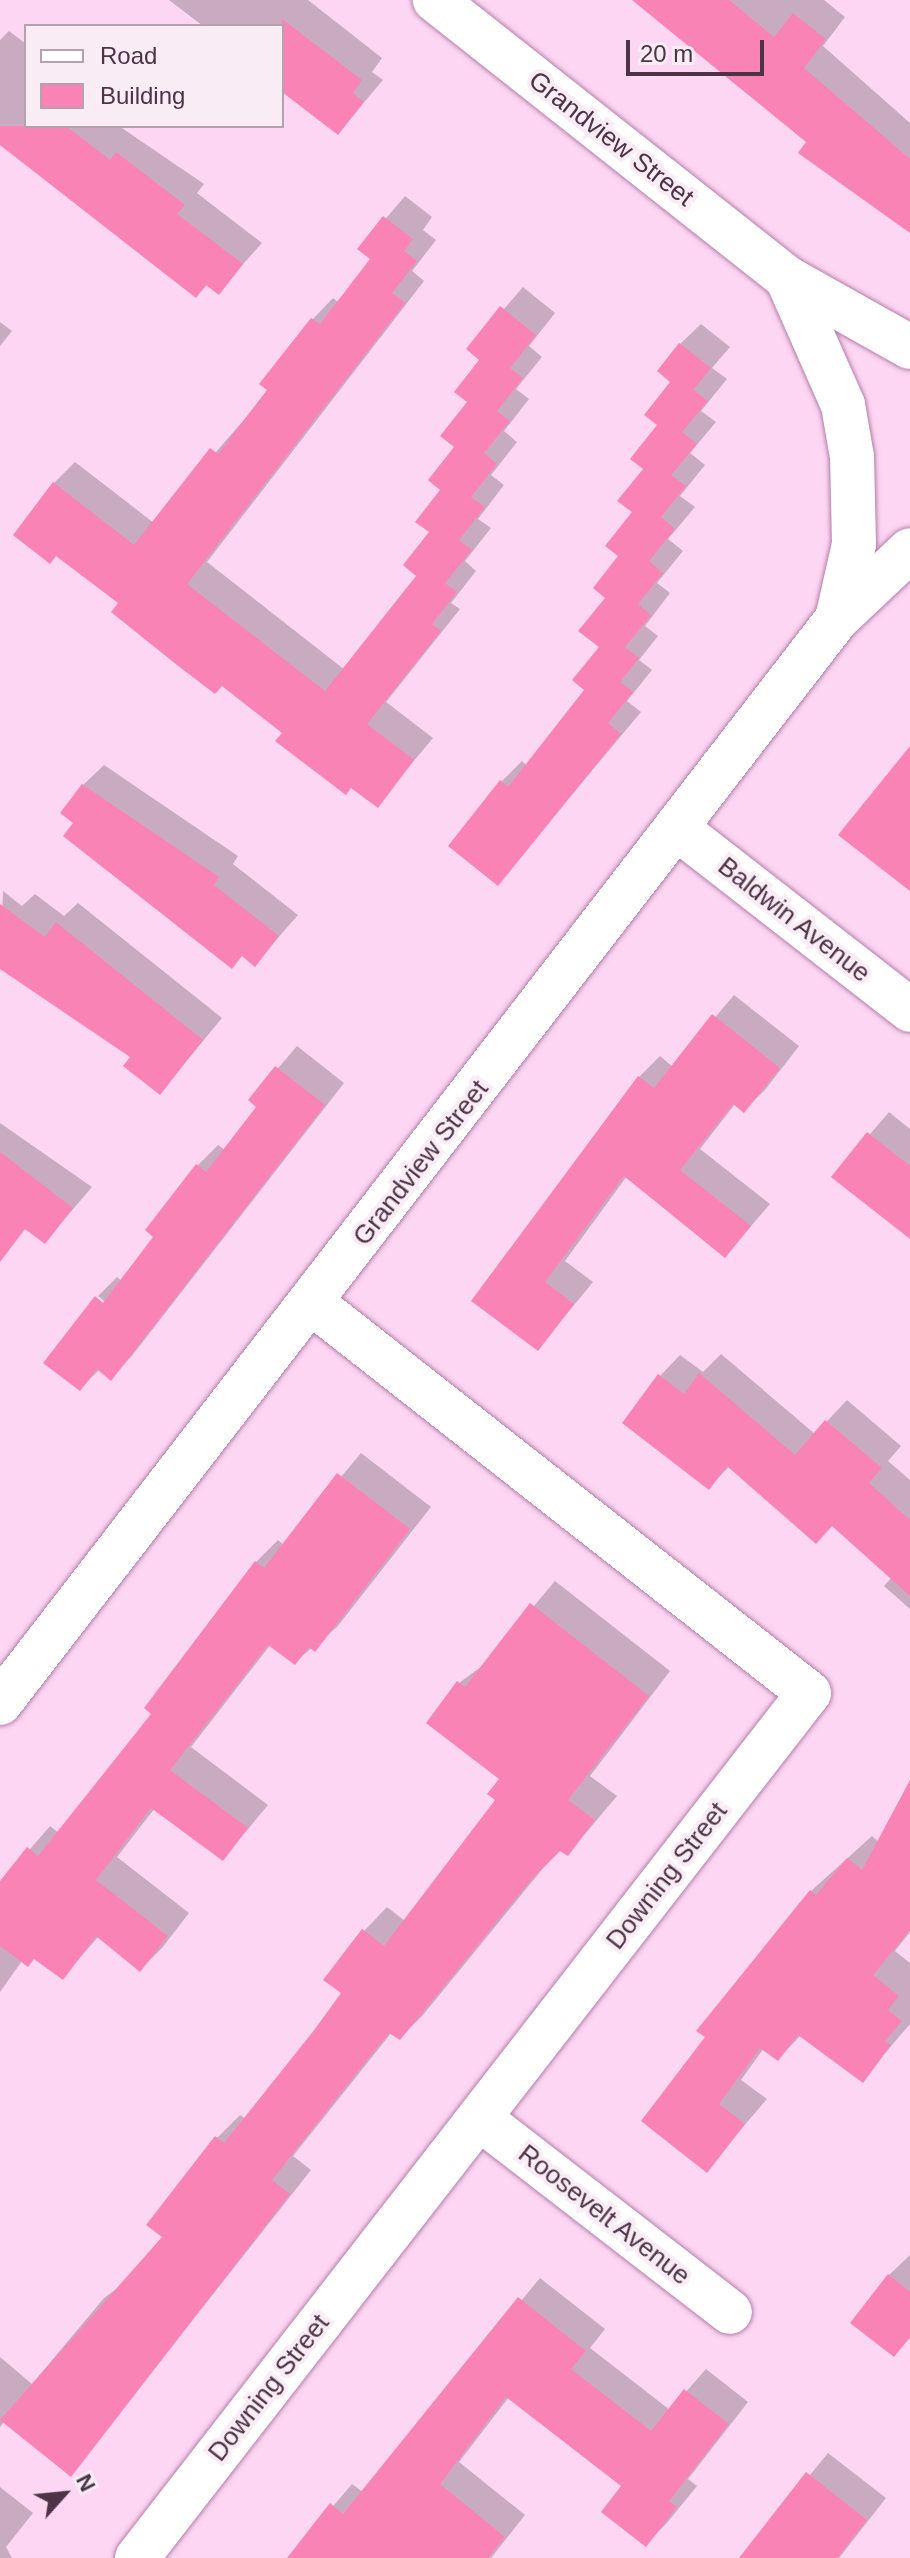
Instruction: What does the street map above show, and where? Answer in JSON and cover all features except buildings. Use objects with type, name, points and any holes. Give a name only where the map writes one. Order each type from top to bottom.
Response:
[{"type":"street","name":"Grandview Street","points":[[435,0],[787,278],[910,347]]},
{"type":"street","name":"Grandview Street","points":[[787,278],[843,405],[852,457],[854,544],[837,619]]},
{"type":"street","name":"Grandview Street","points":[[0,1703],[679,830],[837,619],[910,550]]},
{"type":"street","name":"Baldwin Avenue","points":[[679,830],[910,1010]]},
{"type":"street","name":"Downing Street","points":[[137,2558],[809,1693],[312,1303]]},
{"type":"street","name":"Roosevelt Avenue","points":[[479,2118],[730,2312]]}]
